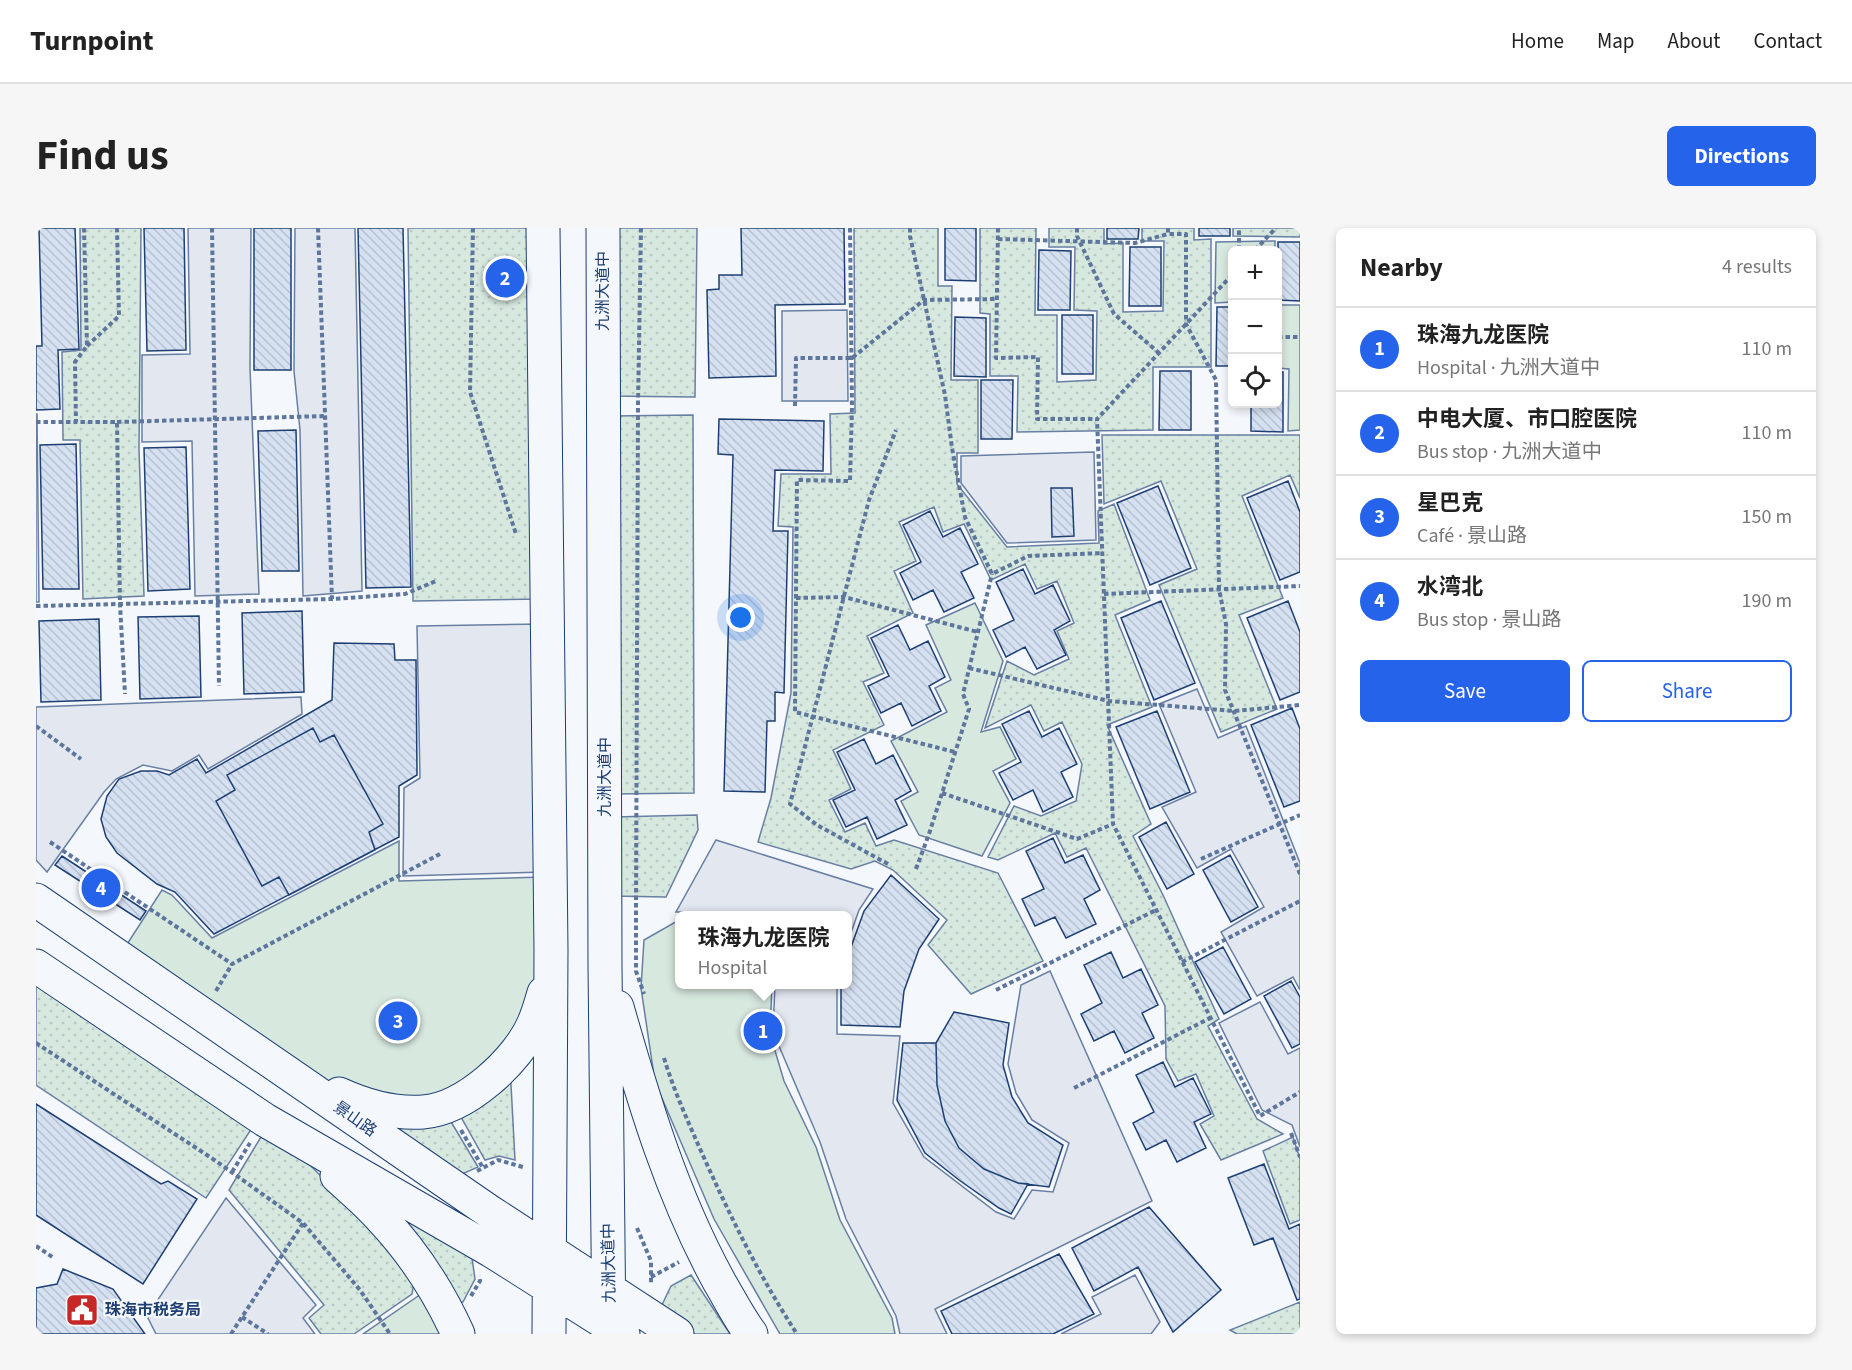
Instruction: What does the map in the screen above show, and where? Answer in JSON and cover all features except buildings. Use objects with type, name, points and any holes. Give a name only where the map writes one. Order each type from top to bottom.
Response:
[{"type":"main road","points":[[543,228],[551,950],[549,1334]]},
{"type":"main road","name":"九洲大道中","points":[[603,228],[605,966],[609,1290],[614,1331]]},
{"type":"main road","name":"景山路","points":[[36,900],[483,1208],[664,1325]]},
{"type":"main road","points":[[286,1071],[355,1102],[393,1111],[425,1112],[447,1106],[492,1077],[515,1055],[534,1024],[545,988],[551,950]]},
{"type":"main road","points":[[36,966],[265,1120],[334,1173],[381,1218],[418,1264],[448,1312],[458,1334]]},
{"type":"main road","points":[[605,966],[642,1096],[676,1192],[701,1249],[751,1334]]},
{"type":"main road","points":[[265,1120],[492,1251],[614,1331]]},
{"type":"path","points":[[84,228],[87,346]]},
{"type":"path","points":[[76,422],[75,362],[87,346],[119,316],[117,228]]},
{"type":"path","points":[[212,228],[219,686]]},
{"type":"path","points":[[318,228],[332,599]]},
{"type":"path","points":[[473,228],[470,392],[519,542]]},
{"type":"path","points":[[641,228],[638,404],[636,971],[647,1004]]},
{"type":"path","points":[[850,228],[852,358],[850,481],[797,480],[795,711],[956,752]]},
{"type":"path","points":[[910,228],[945,394],[965,517],[992,574],[963,694],[969,709],[916,869]]},
{"type":"path","points":[[998,228],[996,358],[1038,357],[1037,419],[1097,419]]},
{"type":"path","points":[[1077,228],[1080,243],[1114,314],[1159,353]]},
{"type":"path","points":[[1168,228],[1168,234]]},
{"type":"path","points":[[1239,228],[1239,246]]},
{"type":"path","points":[[1259,246],[1276,228]]},
{"type":"path","points":[[998,239],[1135,243],[1168,234],[1186,234],[1186,324],[1216,380],[1219,589],[1226,624],[1225,690],[1300,874]]},
{"type":"path","points":[[1228,280],[1097,419],[1113,824],[1260,1116],[1300,1092]]},
{"type":"path","points":[[795,406],[796,358],[852,358],[924,300],[997,299]]},
{"type":"path","points":[[1282,337],[1300,337]]},
{"type":"path","points":[[36,422],[325,416]]},
{"type":"path","points":[[117,422],[120,604],[125,694]]},
{"type":"path","points":[[888,864],[817,825],[790,804],[869,500],[896,430]]},
{"type":"path","points":[[992,574],[1028,556],[1103,553]]},
{"type":"path","points":[[36,606],[332,599],[405,594],[436,581]]},
{"type":"path","points":[[1104,594],[1300,586]]},
{"type":"path","points":[[796,598],[844,597],[978,632]]},
{"type":"path","points":[[969,668],[1108,700],[1234,711],[1300,705]]},
{"type":"path","points":[[36,726],[81,759]]},
{"type":"path","points":[[942,793],[1077,839],[1113,824]]},
{"type":"path","points":[[1201,860],[1300,815]]},
{"type":"path","points":[[50,842],[232,964]]},
{"type":"path","points":[[214,994],[232,964],[440,854]]},
{"type":"path","points":[[1182,962],[1300,901]]},
{"type":"path","points":[[996,990],[1156,910]]},
{"type":"path","points":[[1074,1088],[1210,1018]]},
{"type":"path","points":[[36,1043],[216,1161],[303,1223],[360,1290],[390,1334]]},
{"type":"path","points":[[661,1048],[675,1092],[730,1216],[774,1298],[797,1334]]},
{"type":"path","points":[[1291,1133],[1300,1157]]},
{"type":"path","points":[[608,1199],[630,1216],[643,1240],[651,1261],[664,1325]]},
{"type":"path","points":[[231,1334],[303,1223]]},
{"type":"path","points":[[36,1246],[54,1258]]},
{"type":"path","points":[[242,1317],[268,1334]]},
{"type":"shaded area","points":[[80,228],[141,228],[139,450],[144,596],[83,599],[80,440],[63,440],[62,352],[81,350]]},
{"type":"shaded area","points":[[188,228],[251,228],[250,368],[259,594],[195,596],[192,441],[142,442],[142,355],[190,354]]},
{"type":"shaded area","points":[[295,228],[355,228],[362,591],[303,596],[300,430],[294,371]]},
{"type":"shaded area","points":[[408,228],[533,228],[539,599],[413,601]]},
{"type":"shaded area","points":[[611,228],[697,228],[695,397],[609,396]]},
{"type":"shaded area","points":[[854,228],[938,228],[938,286],[952,286],[951,380],[978,380],[978,453],[957,453],[957,484],[1007,547],[1099,543],[1098,511],[1114,504],[1150,600],[1115,615],[1152,707],[1107,725],[1151,824],[1133,836],[1163,895],[1219,1019],[1208,1026],[1257,1119],[1283,1134],[1221,1160],[1200,1124],[1214,1116],[1196,1074],[1178,1081],[1166,1059],[1165,1006],[1086,848],[1067,857],[1055,833],[998,860],[988,857],[1014,806],[1041,816],[1076,801],[1082,764],[1062,722],[1044,731],[1031,705],[985,728],[1007,661],[1034,675],[1069,659],[1057,631],[1074,623],[1057,581],[1037,589],[1025,564],[991,580],[964,524],[943,532],[934,507],[899,522],[916,561],[894,571],[913,613],[867,636],[884,673],[863,682],[884,725],[833,750],[851,789],[829,800],[845,832],[865,823],[876,846],[894,840],[998,873],[1043,961],[971,994],[928,945],[947,920],[893,870],[875,861],[851,869],[758,842],[771,798],[791,693],[793,527],[778,526],[781,474],[831,474],[830,414],[855,413]]},
{"type":"shaded area","points":[[980,228],[1036,228],[1035,315],[1057,315],[1057,382],[1096,380],[1097,311],[1074,310],[1075,247],[1049,247],[1049,228],[1104,228],[1104,244],[1123,243],[1123,312],[1163,311],[1164,241],[1142,241],[1142,228],[1194,228],[1194,240],[1211,239],[1211,367],[1153,367],[1153,430],[1017,432],[1018,376],[990,376],[990,314],[980,313]]},
{"type":"shaded area","points":[[1233,228],[1300,228],[1300,237],[1233,236]]},
{"type":"shaded area","points":[[1275,241],[1275,246],[1228,246],[1228,302],[1215,303],[1216,242]]},
{"type":"shaded area","points":[[1282,305],[1300,305],[1300,430],[1288,431],[1289,369],[1282,368]]},
{"type":"shaded area","points":[[847,310],[848,401],[782,401],[782,311]]},
{"type":"shaded area","points":[[37,414],[39,602],[36,602]]},
{"type":"shaded area","points":[[693,415],[694,793],[613,794],[612,416]]},
{"type":"shaded area","points":[[1102,435],[1300,435],[1300,498],[1290,475],[1242,496],[1283,598],[1239,615],[1277,709],[1221,732],[1159,585],[1197,569],[1161,481],[1104,504]]},
{"type":"shaded area","points":[[1094,452],[1096,540],[1007,543],[961,483],[961,456]]},
{"type":"shaded area","points":[[975,603],[1003,661],[981,732],[1000,727],[1016,759],[993,771],[1010,803],[982,856],[919,835],[901,801],[918,792],[891,741],[947,712],[935,688],[951,680],[926,625]]},
{"type":"shaded area","points":[[542,624],[545,872],[403,876],[404,788],[420,778],[417,626]]},
{"type":"shaded area","points":[[1197,689],[1218,738],[1246,726],[1300,863],[1300,990],[1293,977],[1257,996],[1221,932],[1264,907],[1231,849],[1197,868],[1162,807],[1196,792],[1159,704]]},
{"type":"shaded area","points":[[301,697],[302,714],[208,769],[199,755],[172,771],[143,765],[116,779],[104,792],[47,872],[36,860],[36,707]]},
{"type":"shaded area","points":[[697,815],[698,830],[666,897],[613,896],[614,817]]},
{"type":"shaded area","points":[[716,840],[873,889],[859,910],[852,930],[852,911],[677,911]]},
{"type":"shaded area","points":[[399,841],[399,881],[544,877],[546,950],[529,1021],[456,1096],[396,1107],[287,1066],[122,952],[162,890],[172,895],[212,938]]},
{"type":"shaded area","points":[[675,922],[675,989],[772,989],[770,1034],[784,1081],[816,1147],[840,1220],[892,1318],[895,1334],[780,1334],[714,1219],[655,1082],[641,988],[644,940]]},
{"type":"shaded area","points":[[1050,971],[1152,1201],[935,1309],[947,1334],[900,1334],[896,1316],[846,1219],[820,1142],[773,1032],[775,989],[837,989],[837,1034],[900,1036],[893,1103],[924,1157],[996,1212],[1014,1219],[1032,1190],[1053,1192],[1069,1143],[1032,1120],[1016,1093],[1008,1064],[1021,985]]},
{"type":"shaded area","points":[[36,978],[256,1122],[206,1198],[36,1085]]},
{"type":"shaded area","points":[[1260,1002],[1288,1054],[1300,1048],[1300,1147],[1292,1125],[1262,1110],[1219,1023]]},
{"type":"shaded area","points":[[510,1066],[515,1160],[499,1156],[485,1160],[456,1108]]},
{"type":"shaded area","points":[[354,1105],[444,1110],[478,1167],[449,1180]]},
{"type":"shaded area","points":[[264,1132],[311,1166],[415,1276],[412,1294],[354,1334],[321,1334],[309,1318],[324,1305],[229,1190]]},
{"type":"shaded area","points":[[1293,1137],[1300,1159],[1300,1220],[1290,1224],[1263,1151]]},
{"type":"shaded area","points":[[327,1159],[470,1244],[475,1279],[463,1302],[450,1306]]},
{"type":"shaded area","points":[[226,1198],[316,1305],[303,1318],[315,1334],[156,1334],[147,1316]]},
{"type":"shaded area","points":[[691,1275],[730,1334],[695,1334],[660,1309],[671,1286]]},
{"type":"shaded area","points":[[1135,1275],[1160,1322],[1151,1334],[1061,1334],[1101,1314],[1092,1297]]},
{"type":"shaded area","points":[[424,1292],[449,1334],[363,1334]]},
{"type":"shaded area","points":[[1300,1302],[1300,1334],[1237,1334],[1230,1330]]},
{"type":"place","name":"中电大厦、市口腔医院","points":[[505,278]]},
{"type":"place","name":"水湾北","points":[[101,888]]},
{"type":"place","name":"星巴克","points":[[398,1021]]},
{"type":"place","name":"珠海九龙医院","points":[[763,1031]]},
{"type":"place","name":"珠海市税务局","points":[[82,1310]]}]
